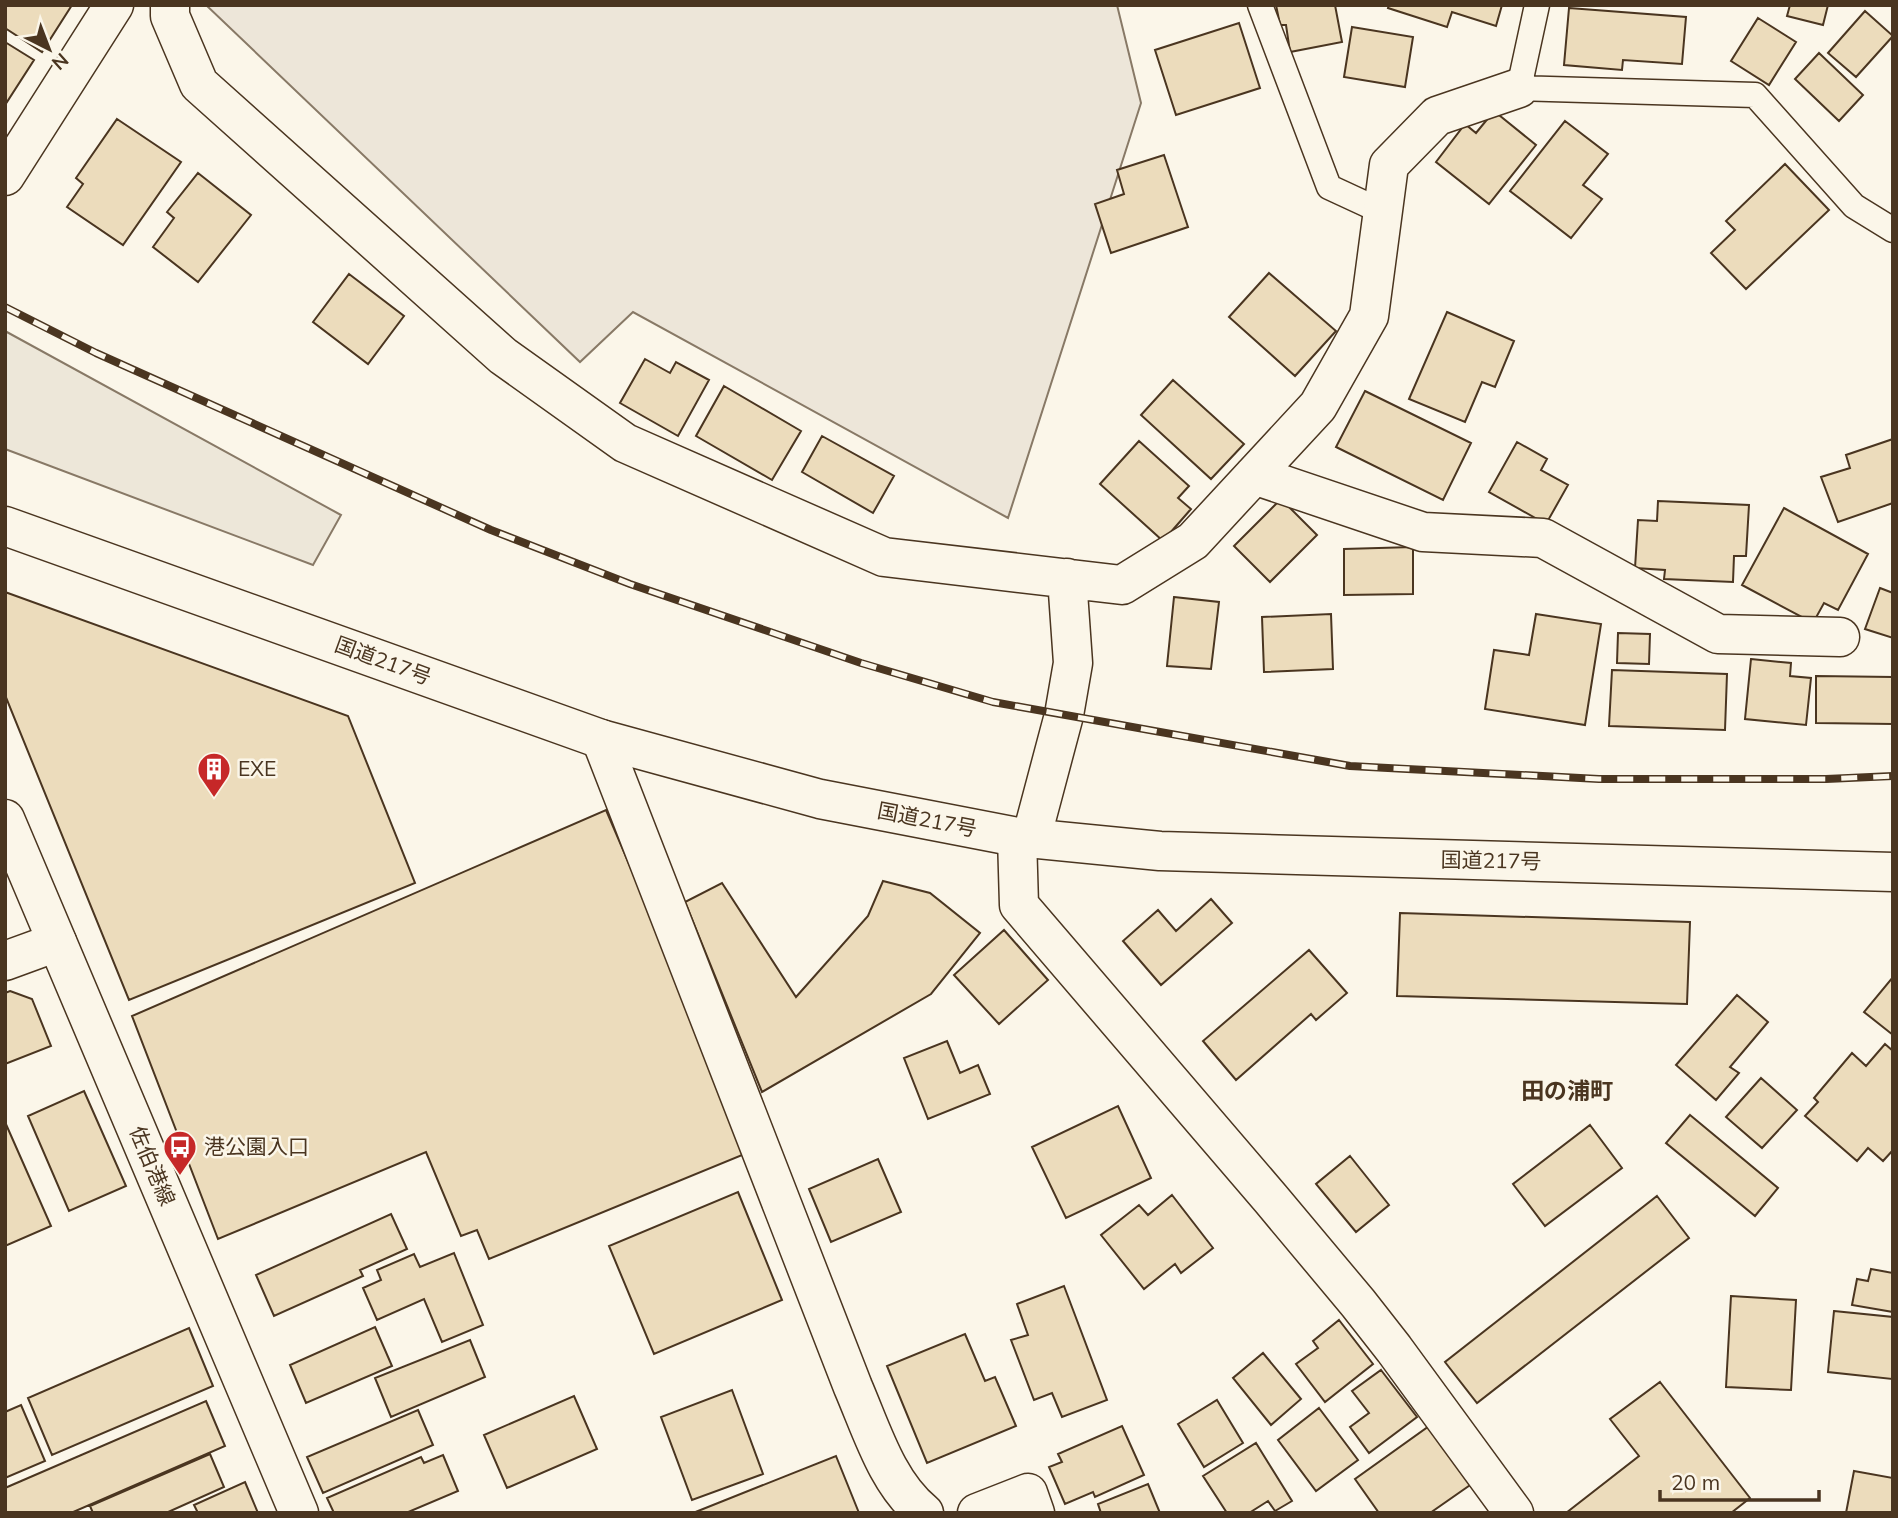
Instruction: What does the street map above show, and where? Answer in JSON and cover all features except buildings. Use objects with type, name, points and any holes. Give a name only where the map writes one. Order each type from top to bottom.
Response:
[{"type":"main road","points":[[5,176],[114,5]]},
{"type":"main road","points":[[165,9],[199,84],[503,356],[625,443],[884,557],[1122,584],[1194,541],[1318,405],[1369,316],[1389,165],[1437,116],[1519,88]]},
{"type":"main road","points":[[1254,475],[1423,532],[1543,538],[1718,634],[1840,637]]},
{"type":"main road","name":"国道217号","points":[[5,526],[601,739],[820,799],[1024,838],[1160,851],[1893,872]]},
{"type":"main road","points":[[1067,578],[1073,663],[1064,715],[1024,838],[1019,905],[1365,1312],[1514,1513]]},
{"type":"main road","points":[[601,739],[853,1387],[888,1468],[908,1500],[924,1513]]},
{"type":"main road","name":"佐伯港線","points":[[5,819],[299,1513]]},
{"type":"main road","points":[[5,961],[57,942]]},
{"type":"main road","points":[[977,1513],[1028,1493],[1035,1513]]},
{"type":"lane","points":[[1260,5],[1329,187],[1383,212]]},
{"type":"lane","points":[[1537,5],[1519,88],[1755,95],[1854,206],[1893,230]]},
{"type":"shaded area","points":[[206,5],[1117,5],[1141,103],[1008,518],[633,312],[580,362]]},
{"type":"shaded area","points":[[5,331],[341,515],[313,565],[5,449]]},
{"type":"railway","points":[[5,307],[96,353],[491,530],[630,584],[861,663],[993,702],[1350,766],[1599,779],[1826,779],[1893,776]]},
{"type":"place","name":"EXE","points":[[214,799]]},
{"type":"place","name":"港公園入口","points":[[180,1177]]},
{"type":"district","name":"田の浦町","points":[[1567,1091]]}]
